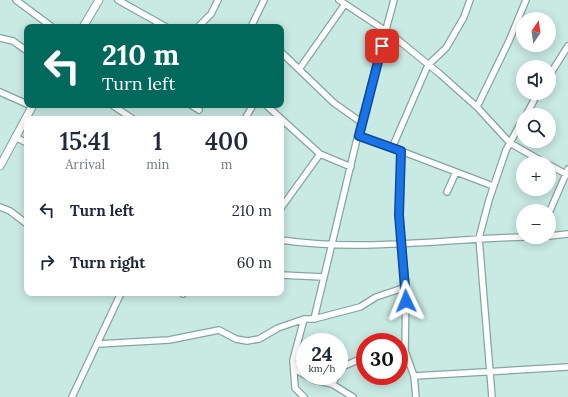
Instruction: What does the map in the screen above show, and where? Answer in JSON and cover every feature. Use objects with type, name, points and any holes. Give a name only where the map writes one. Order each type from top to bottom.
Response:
[{"type":"street","points":[[16,0],[48,24]]},
{"type":"street","points":[[85,24],[99,0]]},
{"type":"street","points":[[118,0],[161,24]]},
{"type":"street","points":[[201,24],[210,14],[218,0]]},
{"type":"street","points":[[253,24],[264,0]]},
{"type":"street","points":[[339,0],[386,31],[477,107],[510,143],[533,156]]},
{"type":"street","points":[[314,319],[323,277],[359,136],[361,122],[394,0]]},
{"type":"street","points":[[392,148],[428,65],[446,48],[464,17],[470,0]]},
{"type":"street","points":[[477,107],[509,41],[526,0]]},
{"type":"street","points":[[300,68],[345,4]]},
{"type":"street","points":[[0,38],[13,41],[24,49]]},
{"type":"street","points":[[556,65],[568,46]]},
{"type":"street","points":[[284,55],[300,68],[334,103],[361,122]]},
{"type":"street","points":[[0,92],[24,102]]},
{"type":"street","points":[[116,108],[128,116]]},
{"type":"street","points":[[269,108],[276,116]]},
{"type":"street","points":[[0,166],[24,118]]},
{"type":"street","points":[[284,123],[320,154],[351,167]]},
{"type":"street","points":[[492,397],[479,238],[493,186],[510,143],[516,132]]},
{"type":"street","points":[[359,136],[493,186]]},
{"type":"street","points":[[15,137],[24,142]]},
{"type":"street","points":[[401,151],[399,215],[406,287],[403,333]]},
{"type":"street","points":[[284,204],[320,154]]},
{"type":"street","points":[[553,204],[567,173],[556,168]]},
{"type":"street","points":[[446,192],[456,172]]},
{"type":"street","points":[[0,207],[10,211],[24,222]]},
{"type":"street","points":[[556,235],[568,234]]},
{"type":"street","points":[[284,240],[331,245],[401,244],[479,238],[516,237]]},
{"type":"street","points":[[284,275],[323,277]]},
{"type":"street","points":[[98,344],[169,340],[219,330],[236,339],[247,341],[259,339],[278,328],[304,319],[314,319],[360,307],[376,297],[406,287]]},
{"type":"street","points":[[72,397],[120,296]]},
{"type":"street","points":[[304,319],[293,360],[295,388],[304,397]]},
{"type":"street","points":[[293,360],[296,367]]},
{"type":"street","points":[[408,364],[414,376],[416,397]]},
{"type":"street","points":[[414,376],[568,367]]},
{"type":"street","points":[[334,385],[353,397]]},
{"type":"route","points":[[382,46],[361,122],[359,136],[401,151],[399,215],[406,301]]}]
